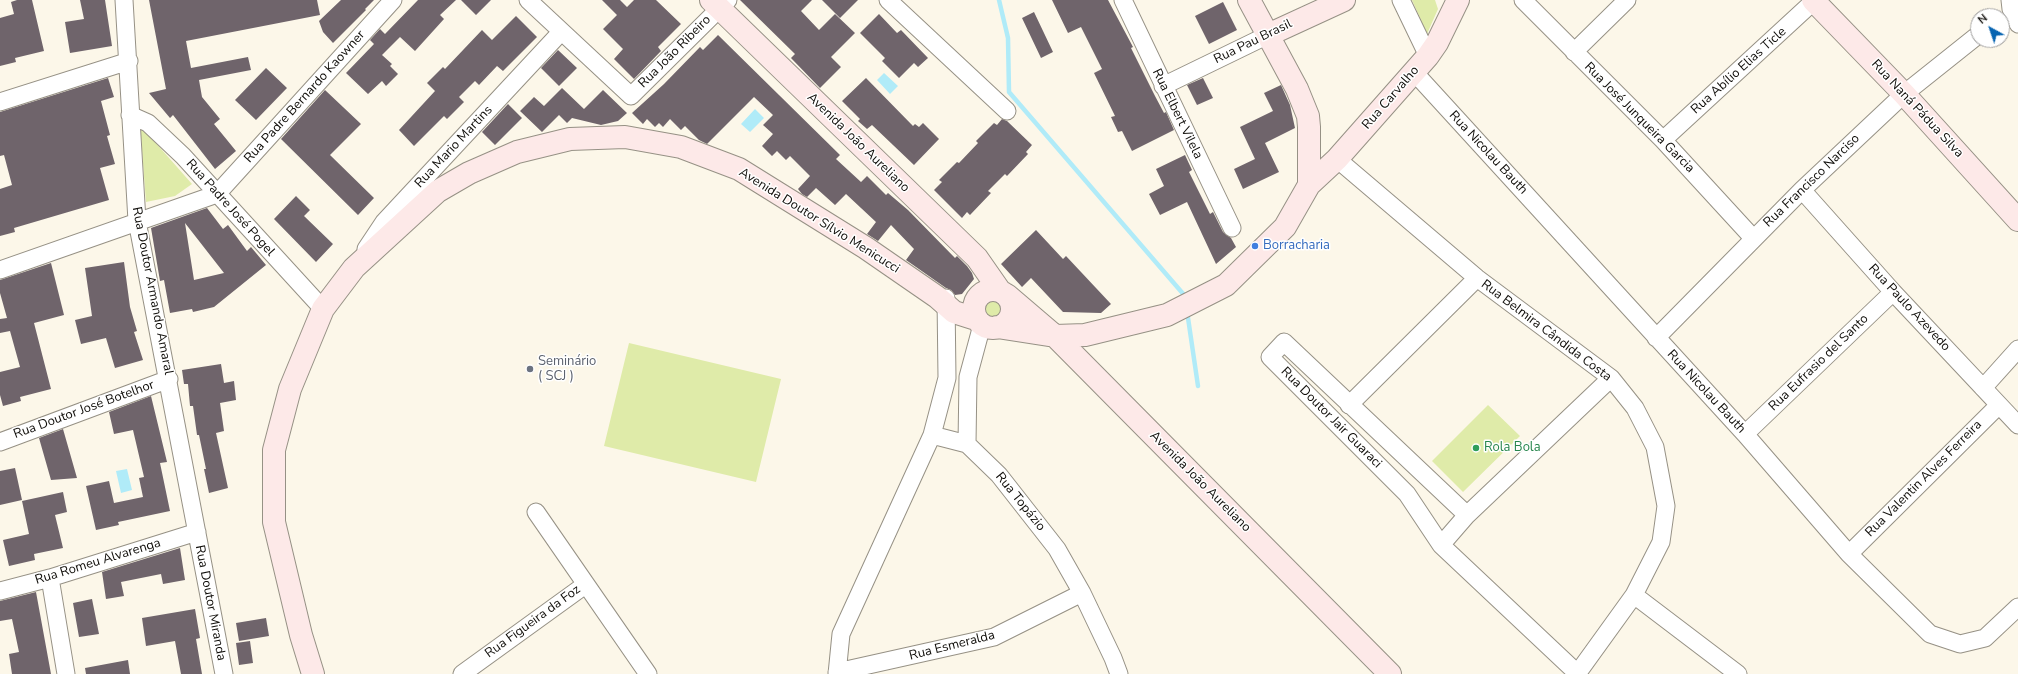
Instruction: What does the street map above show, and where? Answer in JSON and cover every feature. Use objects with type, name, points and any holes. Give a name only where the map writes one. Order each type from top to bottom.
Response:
[{"type":"main road","points":[[1249,0],[1297,89],[1308,116],[1310,185]]},
{"type":"main road","name":"Rua Pau Brasil","points":[[1268,35],[1344,0]]},
{"type":"main road","name":"Avenida João Aureliano","points":[[720,3],[977,258],[988,307],[1055,336],[1390,674]]},
{"type":"main road","name":"Rua Naná Pádua Silva","points":[[1820,3],[2018,220]]},
{"type":"main road","name":"Rua Carvalho","points":[[1310,185],[1337,159],[1428,56],[1437,43],[1453,4]]},
{"type":"main road","name":"Avenida Doutor Sílvio Menicucci","points":[[313,674],[300,634],[274,522],[274,450],[290,389],[323,309],[354,268],[438,191],[469,173],[517,152],[570,139],[625,137],[681,147],[739,169],[866,248],[943,300],[960,315],[988,307],[1055,336],[1085,335],[1167,315],[1226,285],[1285,227],[1310,185]]},
{"type":"street","name":"Rua Doutor Armando Amaral","points":[[124,0],[129,61],[130,115],[137,222],[169,379],[197,532]]},
{"type":"street","name":"Rua Padre Bernardo Kaowner","points":[[217,194],[393,0]]},
{"type":"street","points":[[528,0],[561,32]]},
{"type":"street","points":[[888,0],[1007,111]]},
{"type":"street","name":"Rua Elbert Vilela","points":[[1122,0],[1232,228]]},
{"type":"street","points":[[1400,0],[1428,56]]},
{"type":"street","name":"Rua José Junqueira Garcia","points":[[1523,0],[1663,140],[1754,238]]},
{"type":"street","points":[[1574,52],[1627,0]]},
{"type":"street","name":"Rua João Ribeiro","points":[[561,32],[631,96],[720,3]]},
{"type":"street","name":"Rua Abílio Elias Ticle","points":[[1663,140],[1820,3]]},
{"type":"street","points":[[2010,12],[2018,24]]},
{"type":"street","name":"Rua Mario Martins","points":[[354,268],[384,222],[561,32]]},
{"type":"street","name":"Rua Pau Brasil","points":[[1163,86],[1268,35]]},
{"type":"street","name":"Rua Francisco Narciso","points":[[1656,338],[1802,190],[1904,94],[1970,41]]},
{"type":"street","points":[[0,102],[129,61]]},
{"type":"street","name":"Rua Nicolau Bauth","points":[[1414,72],[1745,434],[1849,554],[1930,634],[1960,644],[1985,638],[2018,607]]},
{"type":"street","name":"Rua Padre José Pogel","points":[[130,115],[148,123],[183,156],[323,309]]},
{"type":"street","name":"Rua Belmira Cândida Costa","points":[[1337,159],[1477,278],[1611,378],[1635,408],[1655,447],[1666,506],[1661,542],[1634,595],[1578,674]]},
{"type":"street","name":"Rua Paulo Azevedo","points":[[1802,190],[1893,292],[2018,424]]},
{"type":"street","points":[[0,270],[217,194]]},
{"type":"street","points":[[1349,404],[1477,278]]},
{"type":"street","name":"Rua Eufrasio del Santo","points":[[1745,434],[1893,292]]},
{"type":"street","points":[[837,673],[841,634],[932,435],[947,378],[943,300]]},
{"type":"street","points":[[932,435],[968,444],[968,377],[988,307]]},
{"type":"street","name":"Rua Doutor Jair Guaraci","points":[[1467,515],[1284,342],[1270,357],[1407,494],[1441,545],[1578,674]]},
{"type":"street","points":[[1983,388],[2018,349]]},
{"type":"street","points":[[947,378],[968,377]]},
{"type":"street","points":[[1441,545],[1467,515],[1611,378]]},
{"type":"street","name":"Rua Doutor José Botelhor","points":[[0,442],[169,379]]},
{"type":"street","name":"Rua Valentin Alves Ferreira","points":[[1849,554],[1999,405]]},
{"type":"street","name":"Rua Topázio","points":[[968,444],[999,475],[1057,548],[1082,593],[1119,674]]},
{"type":"street","points":[[536,512],[648,674]]},
{"type":"street","name":"Rua Romeu Alvarenga","points":[[0,591],[50,578],[197,532]]},
{"type":"street","name":"Rua Doutor Miranda","points":[[197,532],[224,674]]},
{"type":"street","points":[[50,578],[66,674]]},
{"type":"street","name":"Rua Figueira da Foz","points":[[462,674],[586,585]]},
{"type":"street","name":"Rua Esmeralda","points":[[837,673],[994,637],[1082,593]]},
{"type":"street","points":[[1634,595],[1738,674]]},
{"type":"green space","points":[[1412,0],[1435,0],[1438,9],[1427,34]]},
{"type":"green space","points":[[140,125],[192,184],[175,196],[146,202]]},
{"type":"green space","points":[[993,298],[1001,301],[1004,309],[1001,317],[993,320],[985,317],[982,309],[985,301]]},
{"type":"green space","points":[[629,343],[781,379],[756,482],[604,446]]},
{"type":"green space","name":"Rola Bola","points":[[1488,405],[1520,436],[1463,492],[1432,461]]},
{"type":"water","points":[[884,73],[898,86],[890,94],[877,80]]},
{"type":"water","points":[[755,109],[764,118],[750,132],[741,124]]},
{"type":"water","points":[[127,469],[132,490],[121,493],[116,471]]},
{"type":"building","points":[[17,0],[32,0],[44,51],[15,58],[16,62],[0,66],[0,18],[14,14],[11,2]]},
{"type":"building","points":[[80,0],[105,0],[112,46],[70,53],[65,22],[84,19]]},
{"type":"building","points":[[149,0],[317,0],[320,15],[186,41],[191,68],[248,57],[251,70],[199,80],[202,97],[220,119],[214,124],[236,151],[215,169],[173,115],[170,118],[149,93],[166,89]]},
{"type":"building","points":[[341,0],[374,0],[333,43],[323,32],[319,21]]},
{"type":"building","points":[[418,0],[456,0],[440,15],[444,19],[415,51],[400,37],[382,55],[392,64],[390,66],[398,74],[386,86],[382,81],[368,94],[346,73],[374,44],[370,40],[380,29],[385,34]]},
{"type":"building","points":[[461,0],[491,0],[476,15]]},
{"type":"building","points":[[602,0],[620,0],[627,7],[634,0],[656,0],[681,24],[658,47],[661,51],[634,79],[614,59],[623,49],[603,29],[617,15]]},
{"type":"building","points":[[740,0],[812,0],[801,11],[819,30],[835,14],[855,33],[831,57],[841,67],[820,88],[791,58],[795,54]]},
{"type":"building","points":[[822,0],[858,0],[840,18]]},
{"type":"building","points":[[1052,0],[1108,0],[1133,47],[1131,48],[1155,96],[1164,113],[1166,112],[1174,130],[1132,151],[1122,131],[1118,132],[1111,117],[1115,116],[1094,73],[1102,69],[1081,27],[1068,33]]},
{"type":"building","points":[[1223,2],[1237,30],[1209,44],[1195,16]]},
{"type":"building","points":[[1034,12],[1053,52],[1041,58],[1022,18]]},
{"type":"building","points":[[879,14],[897,33],[901,30],[928,58],[918,67],[914,63],[899,78],[882,61],[885,58],[860,33]]},
{"type":"building","points":[[516,16],[537,37],[503,71],[497,66],[479,85],[475,81],[459,97],[464,102],[447,119],[444,116],[414,146],[399,130],[435,91],[427,83],[443,67],[445,69],[482,30],[492,40]]},
{"type":"building","points":[[718,35],[840,155],[836,159],[861,182],[867,176],[886,195],[888,193],[908,210],[955,258],[957,256],[967,266],[974,279],[962,294],[955,295],[951,290],[906,260],[914,249],[891,225],[878,241],[867,234],[876,222],[846,194],[835,205],[816,188],[807,197],[802,194],[798,189],[810,176],[790,156],[786,160],[777,151],[772,156],[762,146],[773,134],[763,125],[773,115],[754,97],[707,144],[699,140],[685,126],[681,130],[670,119],[663,127],[659,123],[655,127],[647,119],[643,124],[632,113],[664,84],[700,47],[703,50]]},
{"type":"building","points":[[558,50],[577,68],[559,86],[541,68]]},
{"type":"building","points":[[266,68],[287,88],[256,120],[235,100]]},
{"type":"building","points":[[108,78],[114,97],[101,101],[110,135],[107,136],[115,164],[100,168],[109,200],[14,228],[15,232],[0,236],[0,189],[12,185],[4,155],[0,156],[0,112]]},
{"type":"building","points":[[866,78],[913,126],[915,124],[919,127],[923,123],[939,139],[914,165],[872,125],[867,129],[858,121],[860,119],[842,101]]},
{"type":"building","points":[[1203,78],[1213,98],[1197,105],[1187,85]]},
{"type":"building","points":[[1281,85],[1290,105],[1295,128],[1265,143],[1279,172],[1243,189],[1234,169],[1255,159],[1240,127],[1273,111],[1264,93]]},
{"type":"building","points":[[562,88],[584,109],[603,90],[627,113],[618,121],[601,125],[572,118],[567,123],[559,115],[542,132],[520,111],[534,97],[544,106]]},
{"type":"building","points":[[325,90],[361,124],[330,155],[374,198],[358,215],[281,139]]},
{"type":"building","points":[[508,104],[522,118],[495,145],[482,132]]},
{"type":"building","points":[[1002,119],[1007,121],[1032,145],[1026,152],[1028,154],[1007,176],[1005,174],[988,191],[991,193],[970,215],[967,212],[962,218],[934,190],[942,182],[939,180],[957,162],[959,163],[978,143],[976,141],[994,123],[997,125]]},
{"type":"building","points":[[1185,155],[1192,170],[1189,172],[1210,214],[1213,212],[1223,232],[1231,238],[1236,247],[1216,264],[1187,202],[1160,215],[1149,194],[1164,186],[1156,169]]},
{"type":"building","points":[[296,196],[310,210],[304,216],[333,244],[316,262],[274,219]]},
{"type":"building","points":[[207,208],[223,229],[228,225],[247,251],[251,247],[266,265],[214,307],[193,312],[192,309],[170,313],[164,280],[160,281],[151,228]],"holes":[[[185,223],[224,273],[194,280]]]},
{"type":"building","points":[[1036,230],[1063,259],[1066,256],[1111,304],[1101,313],[1063,312],[1031,278],[1022,287],[1001,264]]},
{"type":"building","points":[[124,262],[130,307],[137,331],[134,332],[143,360],[115,368],[106,338],[81,344],[75,320],[92,316],[85,268]]},
{"type":"building","points":[[51,263],[64,315],[34,323],[51,389],[20,397],[21,401],[3,406],[0,395],[0,372],[20,367],[10,331],[0,333],[0,319],[7,318],[0,293],[0,280]]},
{"type":"building","points":[[221,364],[224,383],[234,381],[236,400],[220,403],[224,431],[216,433],[228,488],[209,493],[204,469],[206,469],[199,435],[197,435],[193,406],[190,406],[188,384],[184,384],[182,370]]},
{"type":"building","points":[[151,396],[167,462],[160,463],[170,511],[118,522],[119,525],[96,530],[86,486],[109,481],[114,503],[143,497],[139,478],[144,477],[133,430],[114,434],[109,412]]},
{"type":"building","points":[[63,429],[77,478],[51,480],[39,438]]},
{"type":"building","points":[[15,468],[22,500],[0,505],[0,471]]},
{"type":"building","points":[[63,492],[67,512],[55,515],[63,548],[34,554],[35,560],[9,566],[3,540],[29,534],[22,501]]},
{"type":"building","points":[[180,548],[185,580],[163,584],[161,574],[121,582],[124,596],[106,599],[102,572]]},
{"type":"building","points":[[36,592],[51,674],[12,674],[9,654],[19,652],[12,619],[0,621],[0,601]]},
{"type":"building","points":[[92,599],[99,634],[79,637],[73,603]]},
{"type":"building","points":[[195,609],[200,638],[196,639],[202,674],[181,674],[175,641],[146,646],[142,618]]},
{"type":"building","points":[[266,618],[269,636],[239,641],[236,623]]},
{"type":"building","points":[[250,641],[253,663],[239,665],[236,643]]},
{"type":"building","points":[[128,660],[130,674],[86,674],[85,668]]},
{"type":"waterway","points":[[999,0],[1008,38],[1009,92],[1186,299]]},
{"type":"waterway","points":[[1187,311],[1198,386]]},
{"type":"place","name":"Borracharia","points":[[1255,246]]},
{"type":"place","name":"Seminário ( SCJ )","points":[[530,369]]},
{"type":"place","name":"Rola Bola","points":[[1476,448]]}]
